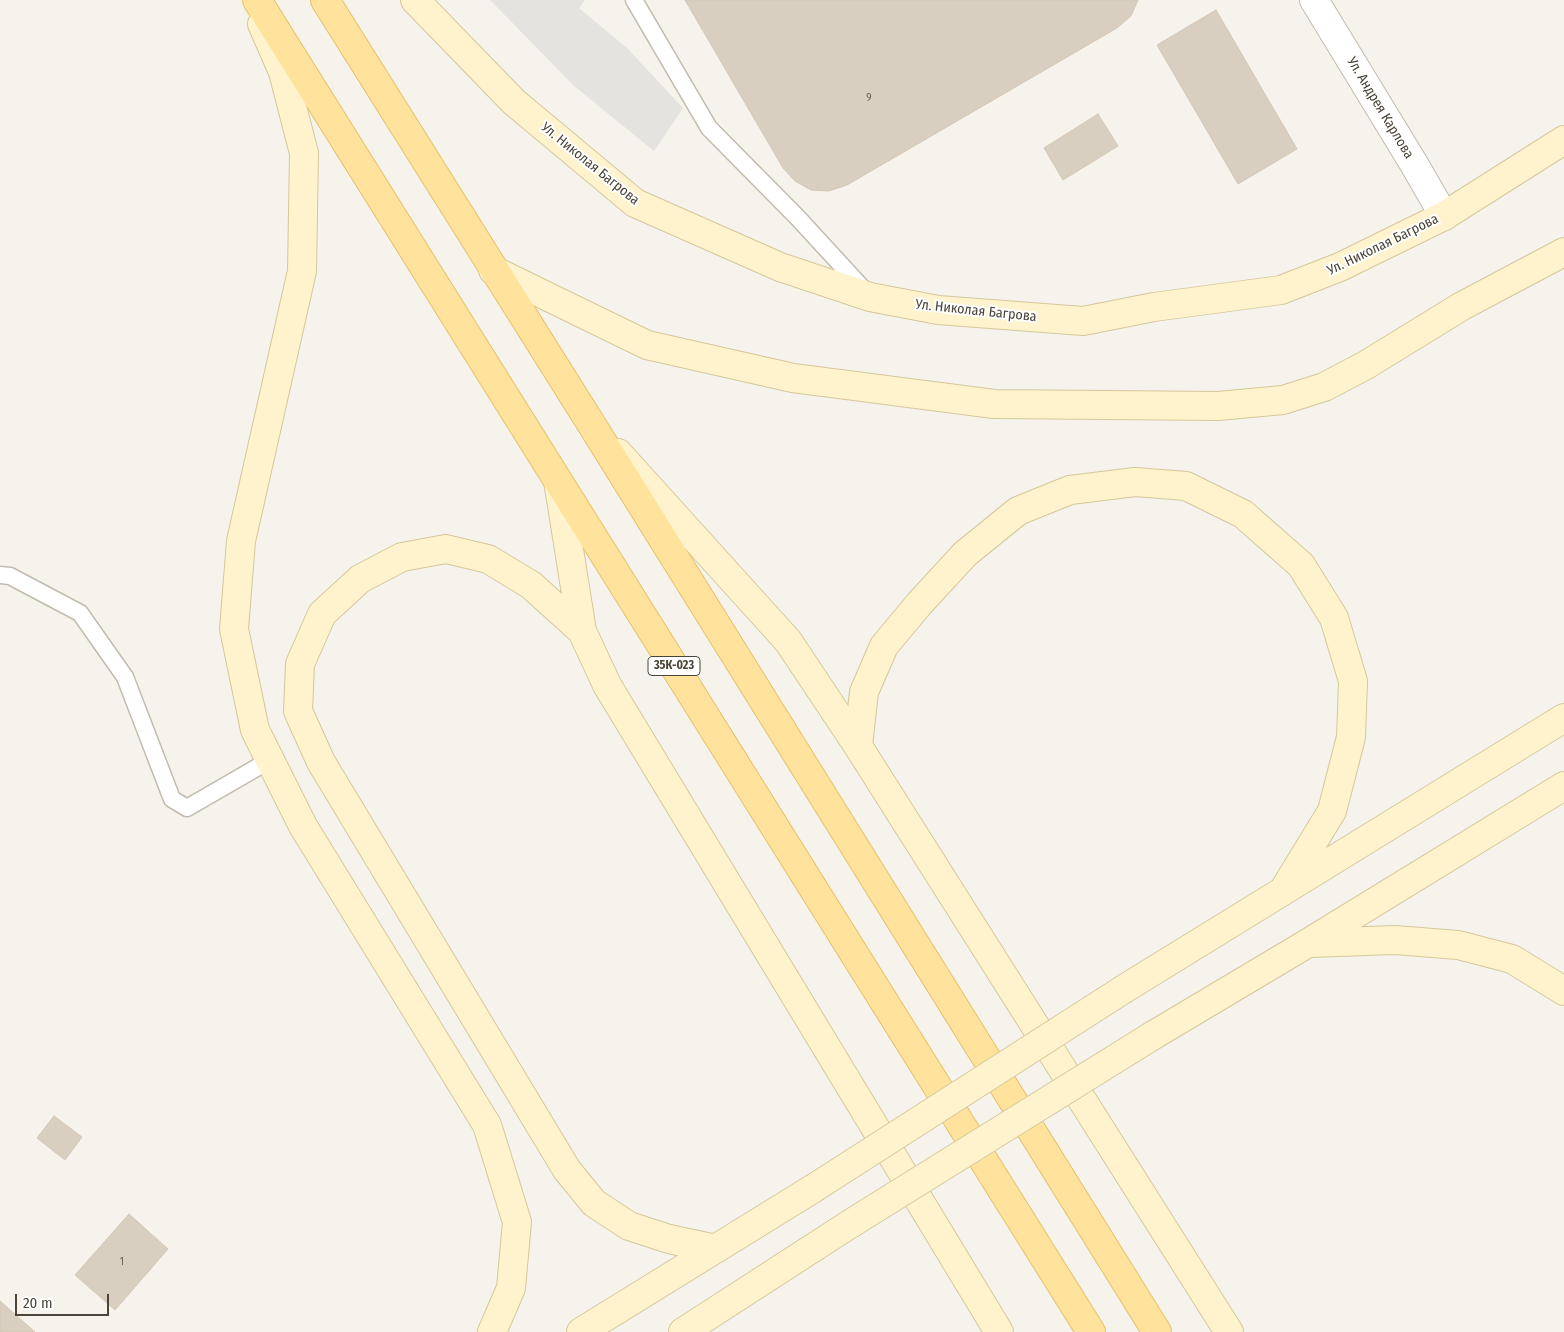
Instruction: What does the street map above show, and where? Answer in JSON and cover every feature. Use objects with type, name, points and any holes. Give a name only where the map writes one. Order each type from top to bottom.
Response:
[{"type":"main road","points":[[251,0],[284,72],[304,153],[302,271],[241,541],[234,629],[255,730],[303,826],[487,1125],[517,1222],[511,1288],[492,1332]]},
{"type":"main road","name":"35К-023","points":[[257,0],[1091,1332]]},
{"type":"main road","points":[[325,0],[1157,1332]]},
{"type":"main road","name":"Ул. Николая Багрова","points":[[416,0],[514,102],[635,203],[780,267],[870,297],[938,310],[1083,320],[1154,307],[1281,290],[1340,267],[1444,216],[1564,140]]},
{"type":"main road","points":[[493,270],[647,345],[793,378],[994,404],[1218,406],[1283,400],[1324,387],[1366,365],[1462,306],[1564,252]]},
{"type":"main road","points":[[590,422],[788,642],[858,746],[1229,1332]]},
{"type":"main road","points":[[558,481],[582,631],[607,685],[999,1332]]},
{"type":"main road","points":[[858,746],[864,692],[884,646],[918,604],[964,554],[1018,511],[1070,490],[1135,482],[1186,486],[1243,514],[1301,565],[1334,618],[1352,681],[1351,737],[1332,811],[1283,891]]},
{"type":"main road","points":[[582,631],[531,585],[488,559],[446,549],[402,557],[360,580],[322,614],[300,664],[298,711],[321,762],[568,1170],[594,1203],[630,1226],[669,1239],[716,1249]]},
{"type":"main road","points":[[581,1332],[814,1188],[1124,989],[1564,718]]},
{"type":"main road","points":[[683,1332],[850,1224],[1152,1036],[1564,786]]},
{"type":"main road","points":[[1308,943],[1395,940],[1458,945],[1512,959],[1564,991]]},
{"type":"main road","points":[[722,1332],[732,1300]]},
{"type":"street","name":"Ул. Андрея Карлова","points":[[1314,0],[1444,216]]},
{"type":"lane","points":[[634,0],[709,128],[798,218],[870,297]]},
{"type":"lane","points":[[0,575],[10,576],[80,613],[125,677],[172,799],[187,808],[270,760]]},
{"type":"shaded area","points":[[490,0],[585,0],[579,8],[627,48],[683,108],[654,151],[574,86]]},
{"type":"building","points":[[685,0],[1138,0],[1131,16],[1117,28],[847,185],[829,191],[811,190],[795,181],[783,168]]},
{"type":"building","points":[[1216,10],[1297,149],[1238,184],[1157,45]]},
{"type":"building","points":[[1098,114],[1118,146],[1063,180],[1044,148]]},
{"type":"building","points":[[54,1116],[82,1137],[65,1160],[37,1138]]},
{"type":"building","points":[[129,1214],[168,1249],[115,1310],[75,1275]]},
{"type":"building","points":[[0,1301],[35,1332],[0,1332]]}]
